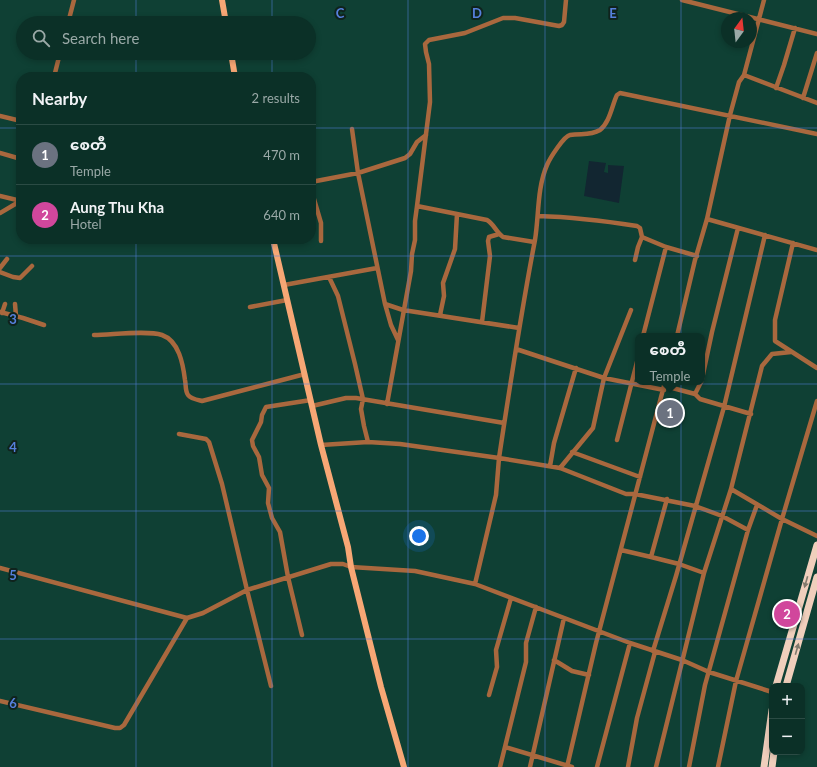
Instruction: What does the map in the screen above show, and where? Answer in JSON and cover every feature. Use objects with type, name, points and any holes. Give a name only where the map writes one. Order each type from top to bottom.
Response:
[{"type":"highway","points":[[777,683],[817,545]]},
{"type":"highway","points":[[787,683],[817,577]]},
{"type":"highway","points":[[764,767],[771,719]]},
{"type":"highway","points":[[772,767],[774,755]]},
{"type":"main road","points":[[222,0],[225,16]]},
{"type":"main road","points":[[232,60],[234,72]]},
{"type":"main road","points":[[274,244],[321,445],[348,547],[351,567],[381,688],[404,767]]},
{"type":"street","points":[[70,16],[74,0]]},
{"type":"street","points":[[387,404],[411,271],[415,240],[415,221],[430,102],[429,64],[425,44],[429,40],[465,33],[503,18],[515,18],[559,26],[562,25],[565,17],[566,0]]},
{"type":"street","points":[[682,0],[817,34]]},
{"type":"street","points":[[678,333],[707,220],[730,115],[739,82],[744,75],[764,0]]},
{"type":"street","points":[[776,88],[794,28]]},
{"type":"street","points":[[803,98],[817,53]]},
{"type":"street","points":[[55,72],[58,60]]},
{"type":"street","points":[[744,75],[817,103]]},
{"type":"street","points":[[475,584],[496,495],[504,423],[528,269],[534,242],[543,177],[548,164],[560,143],[565,137],[570,135],[593,133],[600,129],[605,123],[617,95],[620,93],[817,134]]},
{"type":"street","points":[[0,116],[16,121]]},
{"type":"street","points":[[352,129],[358,173],[377,268],[391,326],[398,340]]},
{"type":"street","points":[[316,181],[358,173],[405,158],[410,154],[417,142],[426,135]]},
{"type":"street","points":[[0,153],[16,158]]},
{"type":"street","points":[[0,196],[16,199]]},
{"type":"street","points":[[0,213],[16,203]]},
{"type":"street","points":[[316,206],[321,223],[321,241]]},
{"type":"street","points":[[417,206],[474,216],[492,223],[499,234],[503,237],[534,242]]},
{"type":"street","points":[[440,315],[444,296],[443,283],[455,249],[457,214]]},
{"type":"street","points":[[538,216],[566,217],[637,226],[640,228],[642,237],[638,246],[635,260]]},
{"type":"street","points":[[707,220],[817,250]]},
{"type":"street","points":[[705,363],[738,228]]},
{"type":"street","points":[[482,322],[490,256],[488,241],[489,237],[499,234]]},
{"type":"street","points":[[628,767],[637,718],[654,652],[724,407],[765,235]]},
{"type":"street","points":[[642,237],[666,247],[697,256]]},
{"type":"street","points":[[793,243],[775,320],[775,341],[817,368]]},
{"type":"street","points":[[644,333],[666,247]]},
{"type":"street","points":[[0,268],[7,259]]},
{"type":"street","points":[[0,272],[20,278],[32,266]]},
{"type":"street","points":[[284,285],[377,268]]},
{"type":"street","points":[[329,277],[338,296],[363,399],[361,409],[368,442]]},
{"type":"street","points":[[250,307],[287,300]]},
{"type":"street","points":[[5,304],[1,313],[44,325]]},
{"type":"street","points":[[15,304],[16,316]]},
{"type":"street","points":[[385,304],[404,310],[519,328]]},
{"type":"street","points":[[560,468],[593,428],[604,378],[631,310]]},
{"type":"street","points":[[94,335],[151,333],[163,335],[170,340],[182,359],[186,390],[189,396],[202,401],[305,374]]},
{"type":"street","points":[[516,349],[604,378],[635,384]]},
{"type":"street","points":[[656,767],[704,573],[731,489],[762,366],[772,354],[791,352]]},
{"type":"street","points":[[550,466],[554,443],[576,368]]},
{"type":"street","points":[[617,440],[635,371]]},
{"type":"street","points":[[648,385],[665,386],[695,394],[700,400],[751,414]]},
{"type":"street","points":[[695,394],[699,385]]},
{"type":"street","points":[[505,747],[569,767],[588,675],[665,386]]},
{"type":"street","points":[[302,635],[288,577],[280,532],[272,518],[268,503],[269,488],[262,475],[259,457],[253,446],[252,440],[261,422],[262,415],[266,407],[346,398],[363,399],[504,423]]},
{"type":"street","points":[[718,767],[723,737],[728,726],[736,681],[817,401]]},
{"type":"street","points":[[179,434],[206,438],[209,442],[222,484],[271,686]]},
{"type":"street","points":[[321,445],[368,442],[400,444],[550,466],[560,468],[626,494],[635,494],[695,506],[722,516],[748,530]]},
{"type":"street","points":[[572,452],[640,477]]},
{"type":"street","points":[[731,489],[782,519],[817,536]]},
{"type":"street","points":[[651,557],[667,500]]},
{"type":"street","points":[[689,767],[705,685],[748,530],[757,505]]},
{"type":"street","points":[[621,550],[679,564],[704,573]]},
{"type":"street","points":[[0,568],[187,618],[203,613],[247,590],[331,564],[414,572],[475,584],[654,652],[682,660],[709,672],[769,691]]},
{"type":"street","points":[[489,695],[496,667],[496,650],[511,598]]},
{"type":"street","points":[[500,767],[526,662],[526,643],[536,607]]},
{"type":"street","points":[[0,701],[120,728],[124,725],[187,618]]},
{"type":"street","points":[[530,767],[564,618]]},
{"type":"street","points":[[597,767],[630,643]]},
{"type":"street","points":[[554,660],[572,671],[588,675]]},
{"type":"water","points":[[589,161],[606,163],[604,172],[608,173],[608,165],[624,166],[619,203],[584,196]]},
{"type":"place","name":"စေတီ","points":[[670,413]]},
{"type":"place","name":"Aung Thu Kha","points":[[787,614]]}]
